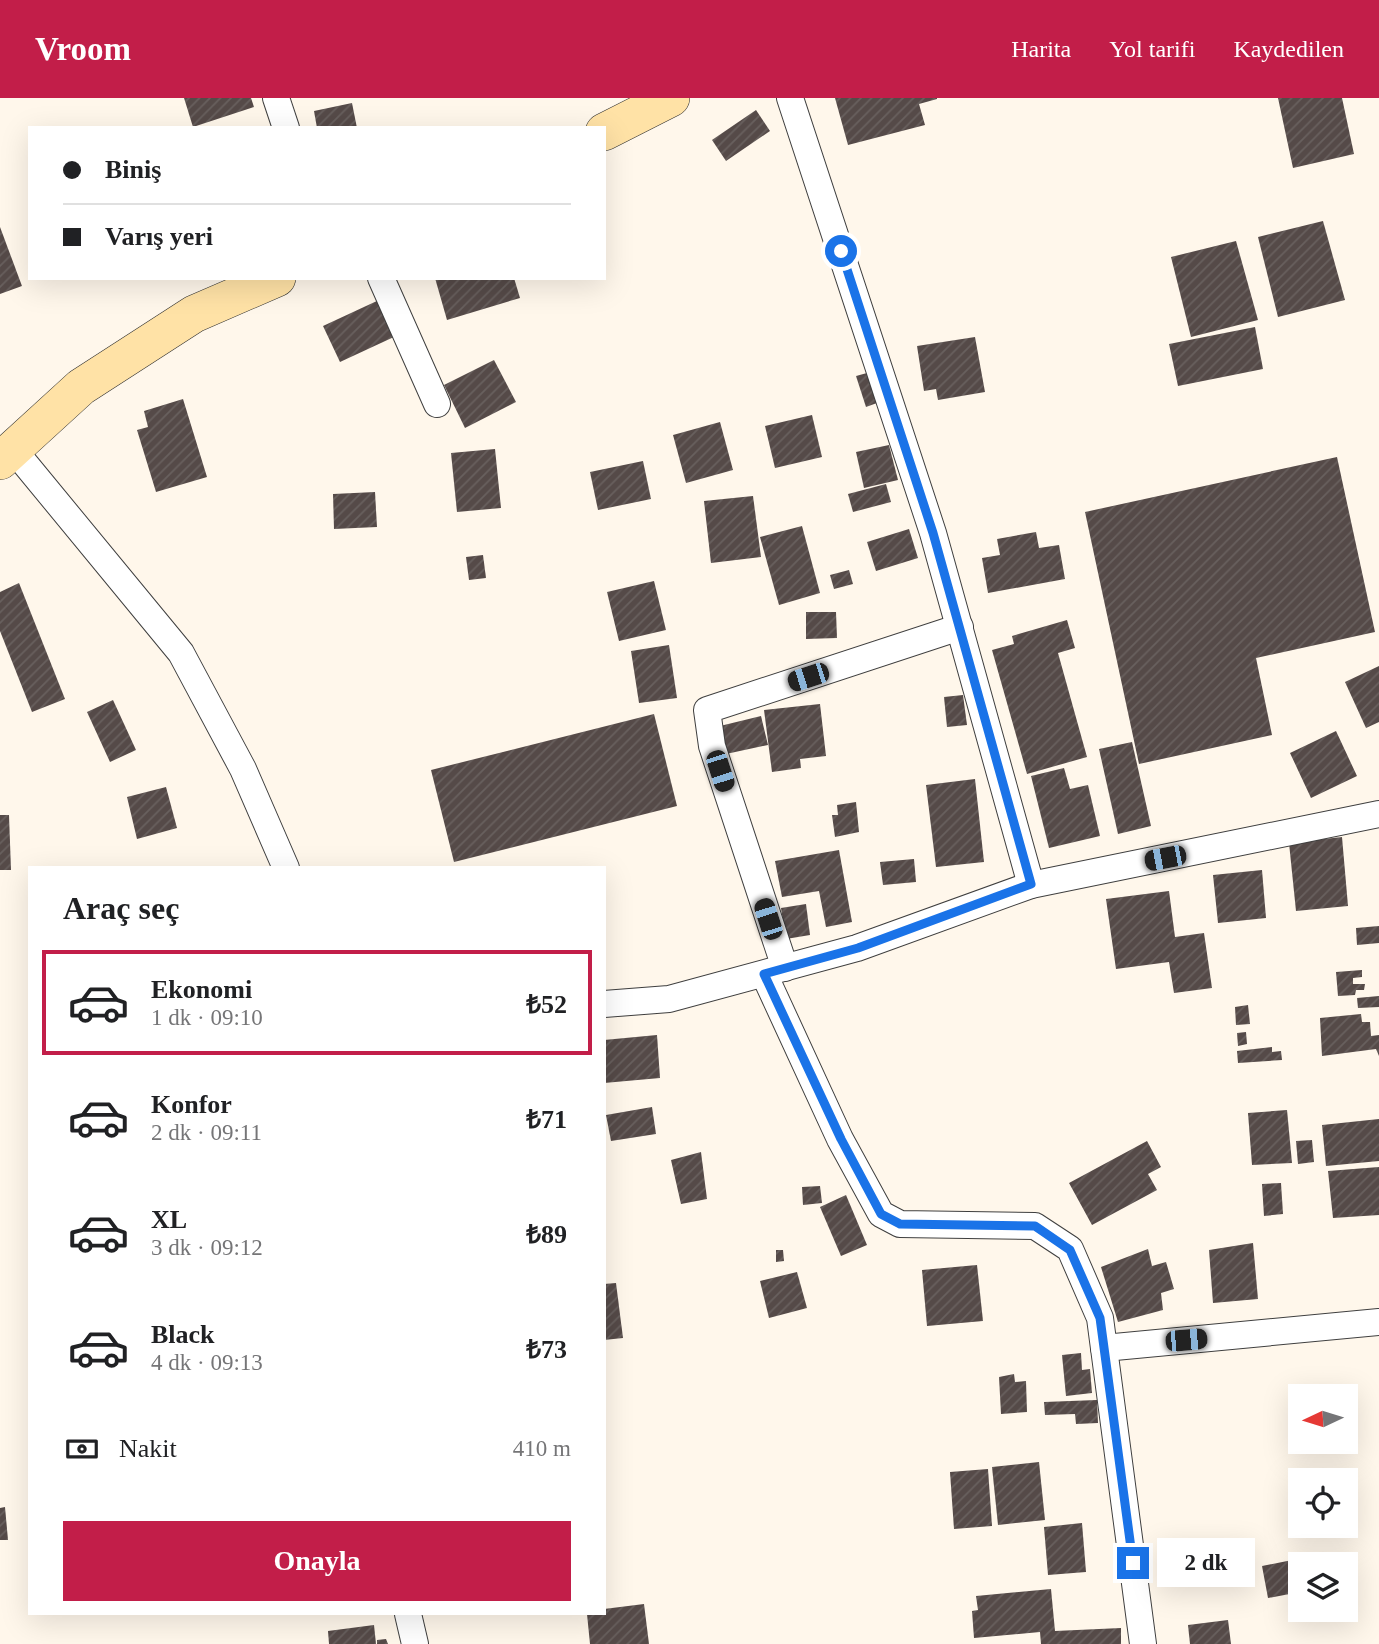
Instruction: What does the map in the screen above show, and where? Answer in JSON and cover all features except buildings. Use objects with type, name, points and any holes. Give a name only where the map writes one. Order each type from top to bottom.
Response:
[{"type":"street","points":[[276,98],[285,126]]},
{"type":"street","points":[[606,131],[671,98]]},
{"type":"street","points":[[790,98],[933,533],[1031,884]]},
{"type":"street","points":[[272,280],[194,314],[92,379],[6,455],[181,653],[243,769],[285,866]]},
{"type":"street","points":[[383,280],[437,404]]},
{"type":"street","points":[[960,627],[707,709],[712,746],[774,971],[841,1139],[881,1214],[900,1224],[1035,1226],[1070,1250],[1100,1318],[1143,1644]]},
{"type":"street","points":[[606,1004],[669,999],[858,948],[1031,884],[1379,814]]},
{"type":"street","points":[[1104,1348],[1379,1322]]},
{"type":"street","points":[[408,1615],[415,1644]]},
{"type":"route","points":[[841,251],[933,533],[1031,884],[858,948],[764,974],[841,1139],[881,1214],[900,1224],[1035,1226],[1070,1250],[1100,1318],[1133,1563]]}]
